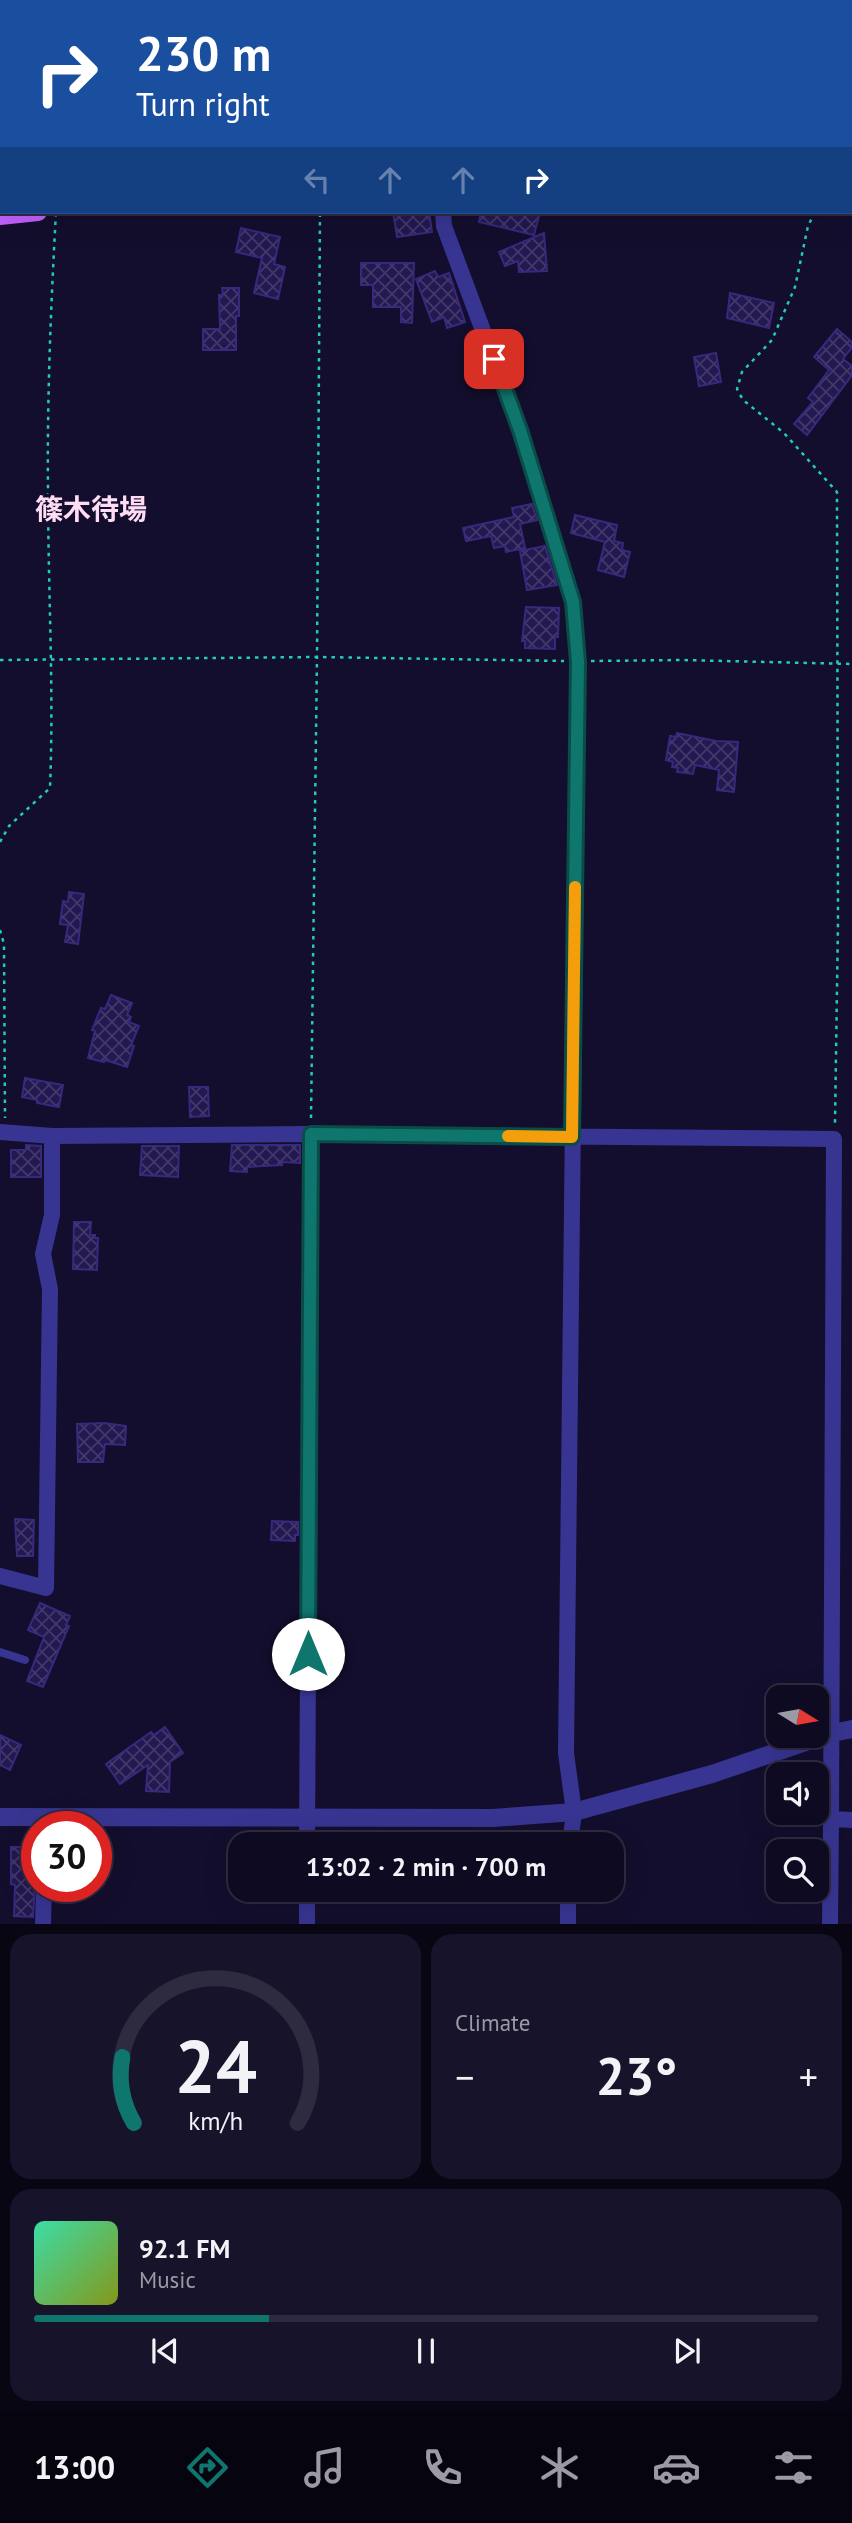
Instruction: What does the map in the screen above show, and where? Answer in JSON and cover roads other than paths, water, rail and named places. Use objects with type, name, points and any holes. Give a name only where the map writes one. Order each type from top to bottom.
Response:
[{"type":"main road","points":[[0,216],[19,214]]},
{"type":"street","points":[[443,214],[444,226],[520,430],[573,602],[578,662],[566,1753],[574,1812],[572,1832]]},
{"type":"street","points":[[3,1132],[52,1136],[311,1134],[834,1139],[830,1924]]},
{"type":"street","points":[[307,1832],[311,1134]]},
{"type":"street","points":[[0,1577],[46,1588],[50,1290],[43,1254],[52,1215],[52,1136]]},
{"type":"street","points":[[112,1821],[493,1818],[574,1812],[712,1774],[832,1732],[852,1729]]},
{"type":"street","points":[[0,1817],[21,1819]]},
{"type":"street","points":[[831,1819],[852,1820]]},
{"type":"street","points":[[43,1924],[44,1902]]},
{"type":"street","points":[[307,1902],[307,1924]]},
{"type":"street","points":[[568,1902],[568,1924]]},
{"type":"lane","points":[[0,1652],[25,1660]]},
{"type":"district","name":"篠木待場","points":[[91,508]]}]
